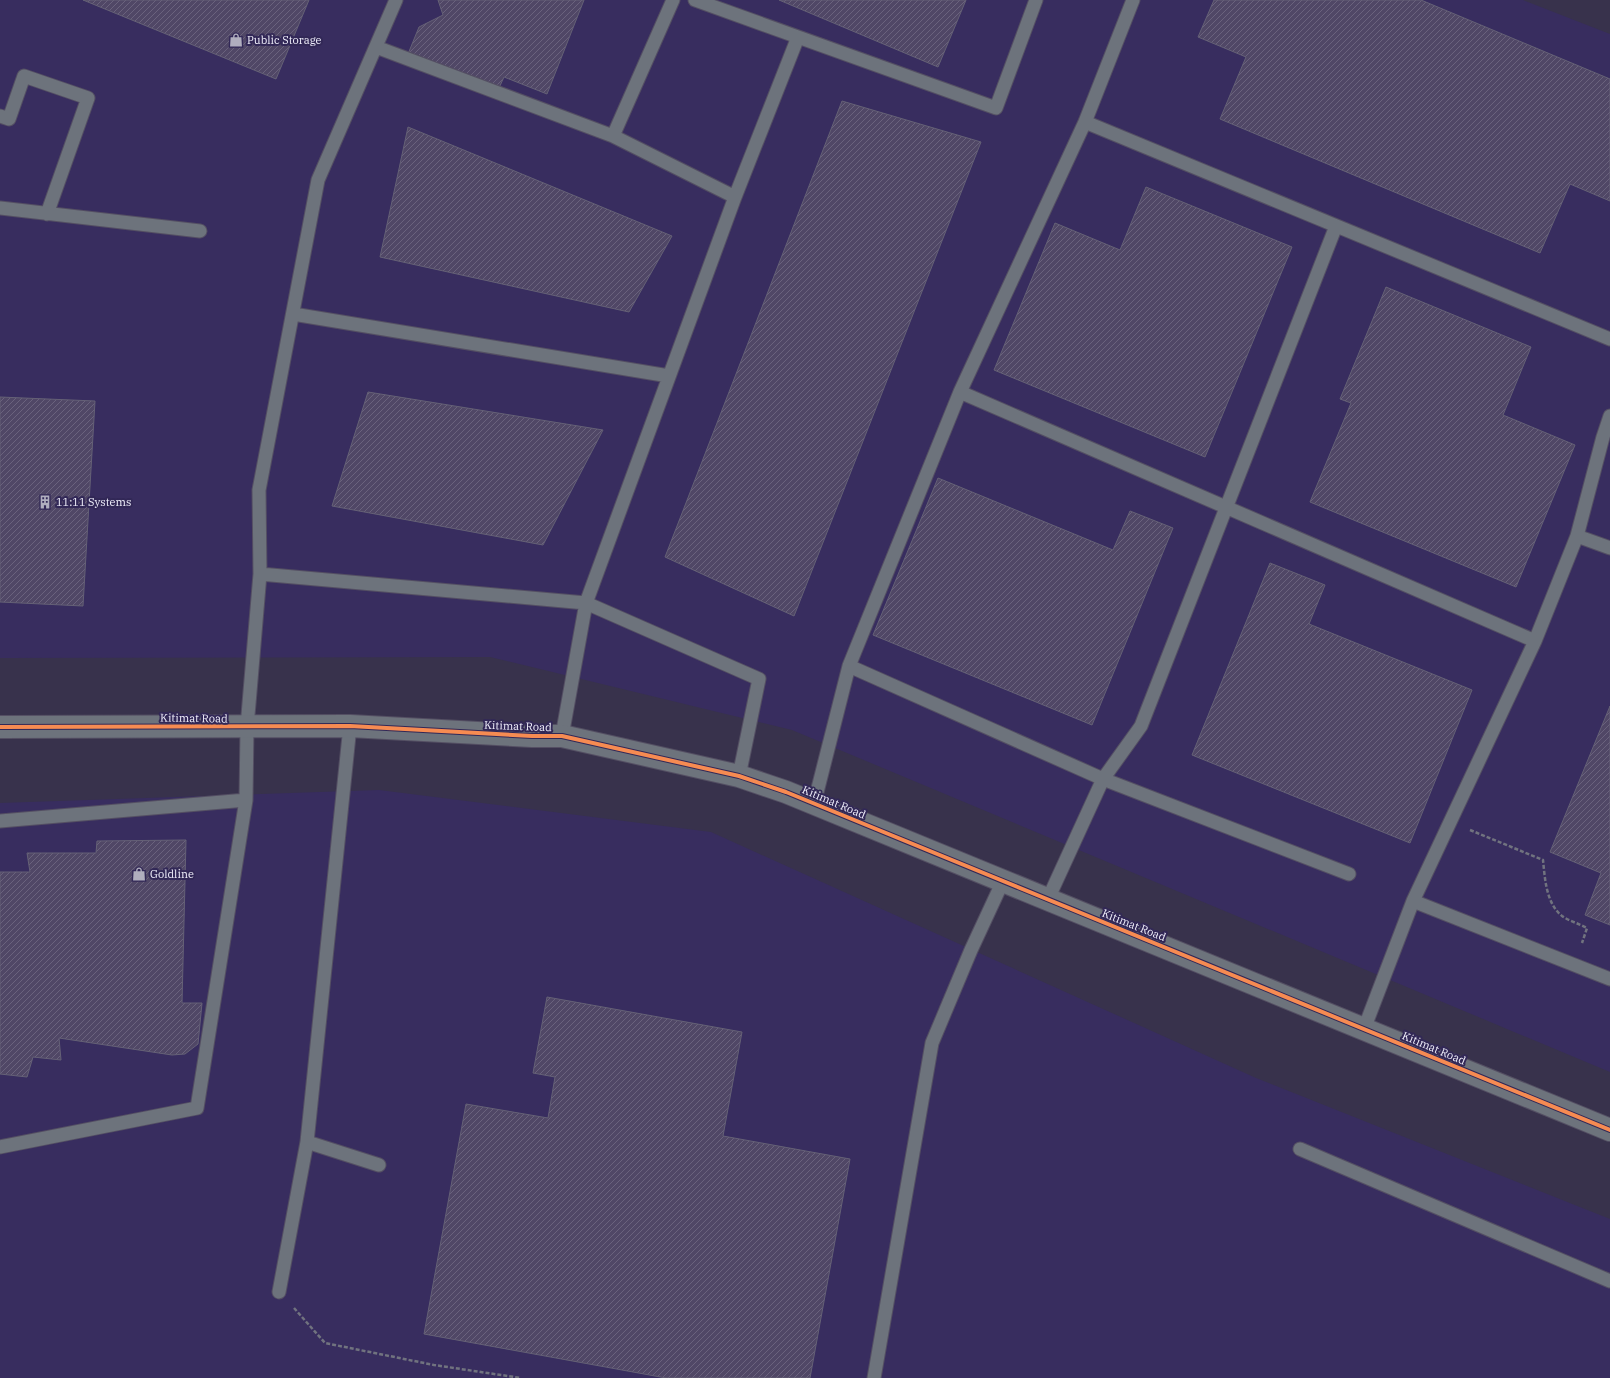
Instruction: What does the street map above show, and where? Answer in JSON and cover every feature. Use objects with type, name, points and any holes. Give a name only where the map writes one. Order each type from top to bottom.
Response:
[{"type":"street","name":"Kitimat Road","points":[[0,727],[350,726],[532,736],[562,736],[739,776],[814,804],[1048,899],[1610,1130]]},
{"type":"lane","points":[[0,1147],[197,1108],[246,800],[247,727],[260,574],[259,490],[318,180],[396,0]]},
{"type":"lane","points":[[613,136],[673,0]]},
{"type":"lane","points":[[695,0],[996,108],[1036,0]]},
{"type":"lane","points":[[814,804],[849,666],[960,392],[1085,122],[1133,0]]},
{"type":"lane","points":[[562,736],[586,603],[735,197],[798,37]]},
{"type":"lane","points":[[376,47],[613,136],[735,197]]},
{"type":"lane","points":[[0,116],[9,118],[24,76],[88,98],[48,214]]},
{"type":"lane","points":[[1085,122],[1610,339]]},
{"type":"lane","points":[[0,208],[200,231]]},
{"type":"lane","points":[[1048,899],[1103,779],[1141,726],[1227,509],[1336,226]]},
{"type":"lane","points":[[293,314],[669,376]]},
{"type":"lane","points":[[960,392],[1227,509],[1535,640]]},
{"type":"lane","points":[[1364,1029],[1413,901],[1535,640],[1577,536],[1606,439],[1610,416]]},
{"type":"lane","points":[[1577,536],[1610,548]]},
{"type":"lane","points":[[260,574],[586,603],[759,680],[739,776]]},
{"type":"lane","points":[[849,666],[1103,779],[1348,874]]},
{"type":"lane","points":[[279,1292],[307,1142],[350,726]]},
{"type":"lane","points":[[0,821],[246,800]]},
{"type":"lane","points":[[874,1378],[932,1043],[971,950],[1003,881]]},
{"type":"lane","points":[[1413,901],[1610,979]]},
{"type":"lane","points":[[307,1142],[379,1166]]},
{"type":"lane","points":[[1300,1149],[1610,1281]]},
{"type":"path","points":[[1450,822],[1543,860],[1545,887],[1554,905],[1562,916],[1587,928],[1574,964]]},
{"type":"path","points":[[279,1292],[325,1343],[434,1365],[522,1378]]},
{"type":"shaded area","points":[[0,0],[1523,0],[1610,34],[1610,1072],[792,730],[490,657],[0,658]]},
{"type":"shaded area","points":[[379,790],[711,832],[1256,1078],[1610,1219],[1610,1378],[0,1378],[0,803]]},
{"type":"building","name":"Public Storage","points":[[83,0],[309,0],[276,79]]},
{"type":"building","points":[[438,0],[584,0],[547,94],[504,77],[499,88],[408,54],[419,27],[443,15]]},
{"type":"building","points":[[779,0],[966,0],[938,67]]},
{"type":"building","points":[[1214,0],[1421,0],[1610,79],[1610,201],[1570,184],[1540,253],[1220,119],[1246,57],[1198,37]]},
{"type":"building","points":[[842,101],[981,142],[794,616],[665,557]]},
{"type":"building","points":[[408,127],[672,236],[629,312],[380,257]]},
{"type":"building","points":[[1146,187],[1292,247],[1205,457],[994,370],[1055,223],[1120,250]]},
{"type":"building","points":[[1386,287],[1531,347],[1503,415],[1575,445],[1516,587],[1310,502],[1351,403],[1340,399]]},
{"type":"building","points":[[368,392],[603,430],[543,545],[332,506]]},
{"type":"building","name":"11:11 Systems","points":[[0,397],[95,401],[83,606],[0,602]]},
{"type":"building","points":[[938,478],[1113,550],[1130,511],[1173,528],[1092,725],[873,635]]},
{"type":"building","points":[[1270,563],[1325,585],[1309,624],[1472,690],[1410,843],[1192,755]]},
{"type":"building","points":[[1610,706],[1610,925],[1585,915],[1601,873],[1550,852]]},
{"type":"building","points":[[186,840],[182,1003],[202,1003],[198,1044],[185,1054],[172,1055],[59,1038],[61,1060],[33,1057],[27,1077],[0,1074],[0,872],[30,872],[27,853],[96,853],[97,841]]},
{"type":"building","points":[[547,997],[742,1032],[723,1136],[850,1159],[810,1378],[666,1378],[424,1334],[466,1104],[548,1118],[555,1077],[533,1073]]},
{"type":"cycle path","points":[[0,727],[350,726],[532,736],[562,736],[739,776],[786,792],[1610,1130]]},
{"type":"place","name":"Public Storage","points":[[236,40]]},
{"type":"place","name":"11:11 Systems","points":[[45,502]]},
{"type":"place","name":"Goldline","points":[[139,874]]}]
